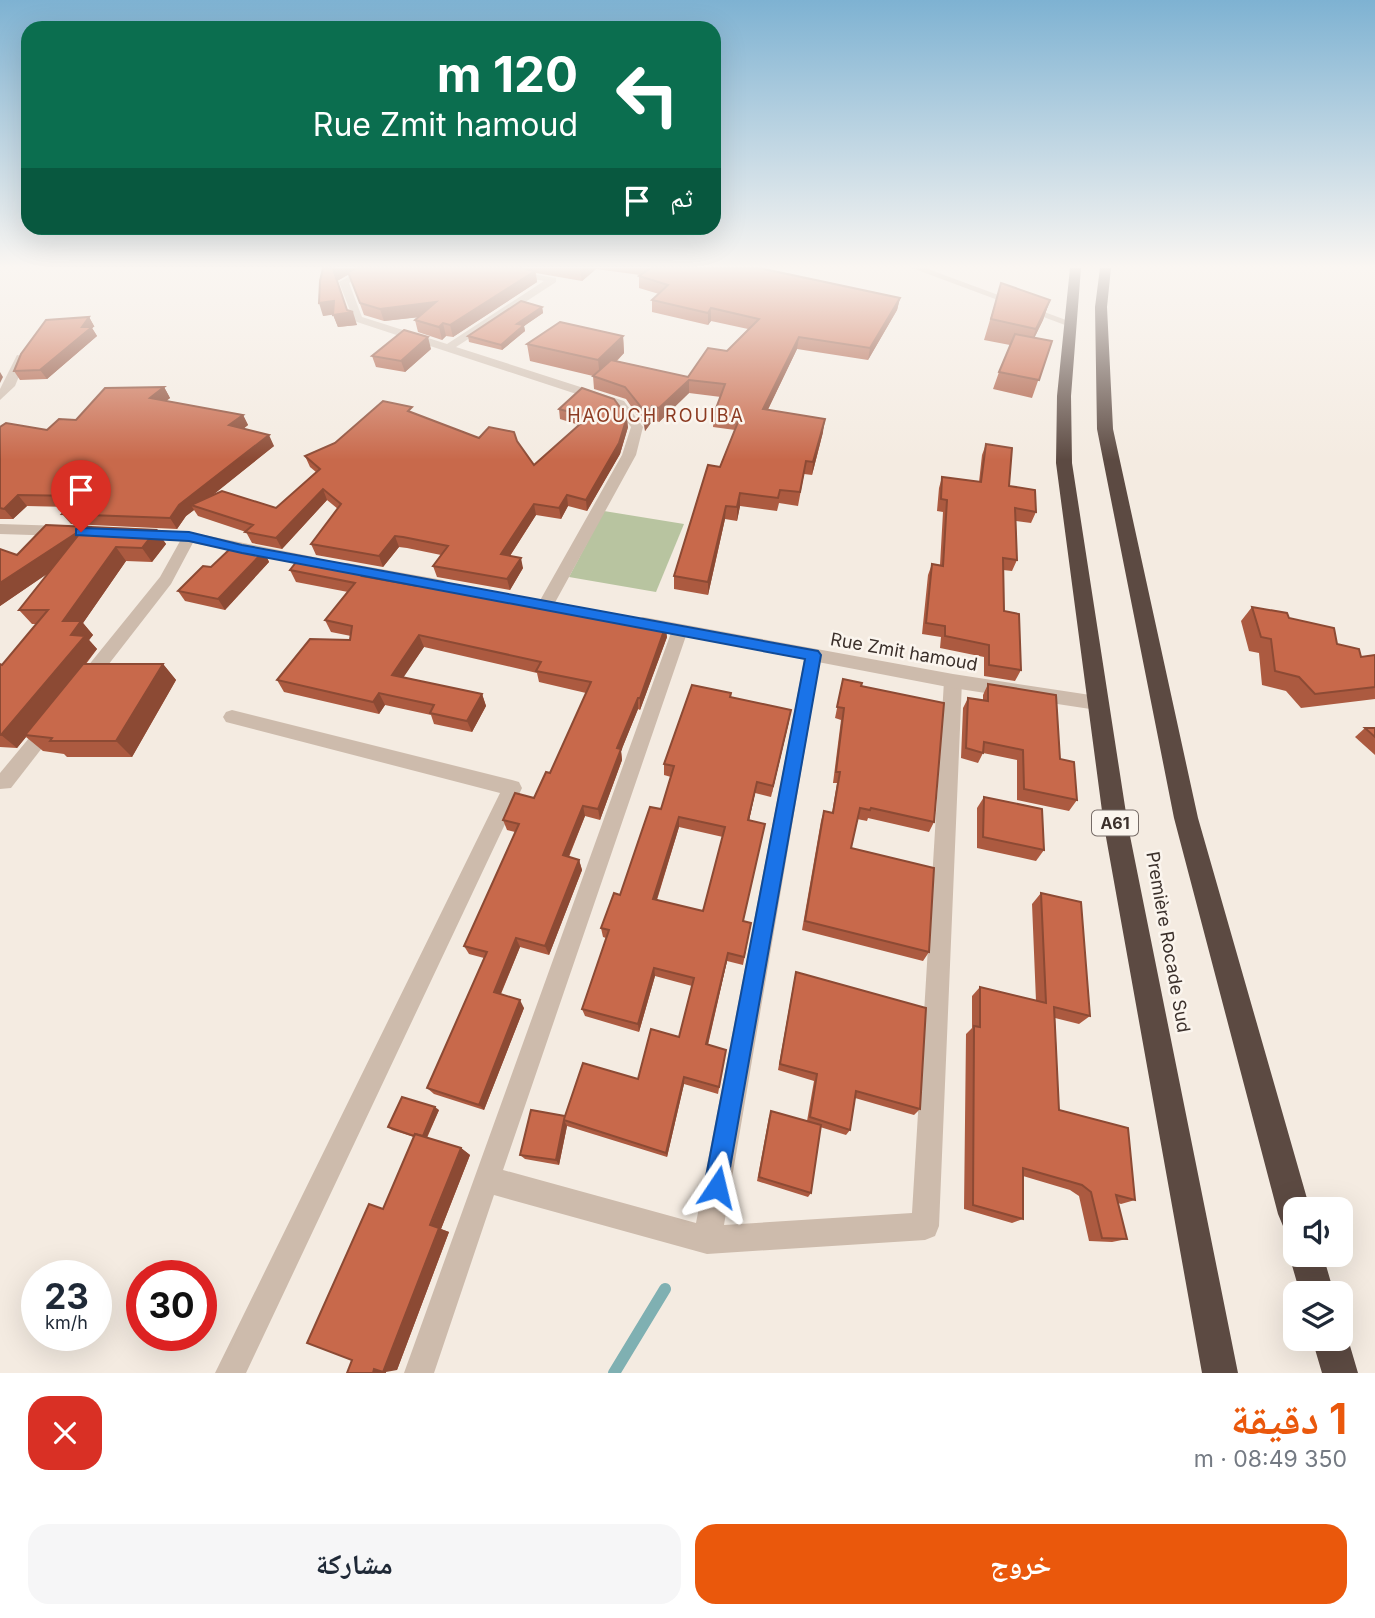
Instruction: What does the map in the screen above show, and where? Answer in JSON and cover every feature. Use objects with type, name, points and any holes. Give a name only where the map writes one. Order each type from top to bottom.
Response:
[{"type":"highway","name":"Première Rocade Sud","points":[[1068,332],[1064,396],[1064,463],[1097,703],[1118,839],[1220,1373]]},
{"type":"highway","points":[[1102,332],[1108,442],[1186,818],[1290,1197]]},
{"type":"highway","points":[[1334,1351],[1340,1373]]},
{"type":"street","points":[[399,332],[620,404],[638,427],[629,455],[546,604]]},
{"type":"street","points":[[448,348],[473,332]]},
{"type":"street","points":[[0,396],[9,386],[21,357]]},
{"type":"street","points":[[0,528],[81,532]]},
{"type":"street","points":[[121,534],[189,537],[455,587]]},
{"type":"street","points":[[77,692],[166,580],[189,537]]},
{"type":"street","name":"Rue Zmit hamoud","points":[[627,620],[953,681],[1097,703]]},
{"type":"street","points":[[419,1373],[680,630]]},
{"type":"street","points":[[707,1241],[813,655]]},
{"type":"street","points":[[486,1179],[707,1241],[925,1226],[953,681]]},
{"type":"street","points":[[4,782],[61,712]]},
{"type":"street","points":[[230,1373],[512,788],[232,717]]},
{"type":"green space","points":[[604,511],[684,524],[656,592],[569,577]]},
{"type":"building","points":[[37,332],[86,332],[40,370],[14,371],[21,354]]},
{"type":"building","points":[[401,332],[428,337],[401,361],[372,356]]},
{"type":"building","points":[[474,332],[516,332],[501,345],[468,336]]},
{"type":"building","points":[[545,332],[605,332],[623,336],[598,360],[527,344]]},
{"type":"building","points":[[746,332],[880,332],[870,348],[799,337],[763,409],[825,419],[813,462],[806,461],[800,492],[780,490],[778,498],[740,493],[737,507],[726,506],[708,582],[674,576],[708,465],[720,467],[740,417],[714,414],[725,384],[689,380],[659,408],[652,406],[644,418],[645,412],[625,387],[593,376],[611,360],[688,377],[708,348],[727,351]]},
{"type":"building","points":[[1015,334],[1052,341],[1039,380],[999,372]]},
{"type":"building","points":[[164,387],[150,398],[243,415],[229,425],[269,435],[179,505],[170,518],[62,514],[79,496],[18,495],[4,509],[0,508],[0,427],[6,423],[47,430],[59,419],[76,420],[105,388]]},
{"type":"building","points":[[582,388],[614,399],[627,417],[619,443],[586,500],[567,495],[559,508],[534,504],[501,554],[521,558],[507,579],[433,566],[448,546],[403,537],[395,536],[379,556],[311,544],[341,504],[323,489],[276,538],[245,532],[253,525],[191,505],[222,491],[276,508],[320,469],[305,456],[335,443],[383,401],[412,407],[408,411],[479,438],[489,427],[514,432],[534,465],[588,417],[559,409]]},
{"type":"building","points":[[986,444],[1012,448],[1009,486],[1035,490],[1036,512],[1015,508],[1017,560],[1003,558],[1004,611],[1019,614],[1021,670],[989,665],[989,645],[945,636],[945,626],[926,623],[932,564],[943,566],[947,500],[941,499],[942,477],[981,482]]},
{"type":"building","points":[[46,525],[156,530],[142,548],[116,547],[63,621],[81,621],[71,635],[85,636],[0,735],[0,664],[2,665],[48,610],[19,610],[84,528],[0,583],[0,549],[17,555]]},
{"type":"building","points":[[233,546],[264,551],[218,599],[178,591],[203,566],[211,567]]},
{"type":"building","points":[[300,557],[367,569],[362,576],[417,586],[422,580],[666,625],[640,698],[617,748],[621,749],[598,809],[583,806],[563,855],[579,860],[545,946],[516,938],[494,992],[520,1000],[479,1105],[427,1088],[487,952],[464,946],[519,824],[503,820],[515,793],[534,798],[546,772],[550,773],[591,682],[536,671],[541,662],[419,635],[392,675],[482,694],[467,721],[430,713],[434,705],[379,693],[373,702],[277,680],[310,639],[350,640],[352,626],[325,620],[355,583],[290,570]]},
{"type":"building","points":[[1252,607],[1287,613],[1289,618],[1334,628],[1337,644],[1359,649],[1361,657],[1375,655],[1375,687],[1315,694],[1299,677],[1275,671],[1271,639],[1261,637]]},
{"type":"building","points":[[83,664],[163,664],[116,741],[50,741],[52,738],[25,735]]},
{"type":"building","points":[[843,679],[862,683],[861,686],[944,703],[934,822],[860,808],[851,848],[934,868],[929,952],[805,921],[824,811],[833,813],[840,772],[836,772],[844,708],[837,707]]},
{"type":"building","points":[[988,684],[1056,695],[1060,759],[1074,762],[1077,800],[1024,789],[1023,750],[984,742],[983,753],[966,748],[968,698],[988,701]]},
{"type":"building","points":[[692,685],[731,693],[730,697],[791,710],[773,786],[757,782],[748,820],[765,824],[743,921],[751,923],[744,957],[728,953],[706,1044],[726,1050],[719,1087],[684,1077],[666,1153],[564,1120],[556,1160],[520,1155],[531,1110],[565,1116],[564,1119],[583,1063],[638,1079],[651,1029],[679,1037],[694,978],[654,968],[638,1024],[582,1009],[609,930],[601,928],[614,893],[620,895],[650,807],[661,809],[674,766],[664,764]],"holes":[[[679,817],[725,827],[703,911],[653,899]]]},
{"type":"building","points":[[1365,728],[1375,728],[1375,737]]},
{"type":"building","points":[[984,797],[1042,809],[1044,850],[983,837]]},
{"type":"building","points":[[1041,893],[1081,902],[1090,1016],[1054,1007],[1059,1110],[1128,1128],[1135,1200],[1116,1195],[1127,1239],[1102,1238],[1091,1192],[1082,1185],[1023,1168],[1023,1219],[973,1205],[974,1026],[980,1027],[980,987],[1046,1003]]},
{"type":"building","points":[[796,972],[926,1008],[920,1109],[856,1091],[850,1130],[810,1117],[817,1074],[780,1064]]},
{"type":"building","points":[[402,1097],[435,1107],[423,1136],[414,1136],[388,1127]]},
{"type":"building","points":[[771,1111],[821,1125],[811,1193],[759,1177]]},
{"type":"building","points":[[415,1134],[461,1148],[430,1225],[439,1228],[383,1372],[374,1369],[373,1373],[347,1373],[352,1360],[307,1343],[369,1204],[383,1209]]},
{"type":"waterway","points":[[614,1373],[665,1289]]},
{"type":"district","name":"HAOUCH ROUIBA","points":[[656,416]]},
{"type":"route","points":[[81,532],[189,537],[813,655],[717,1187]]}]
